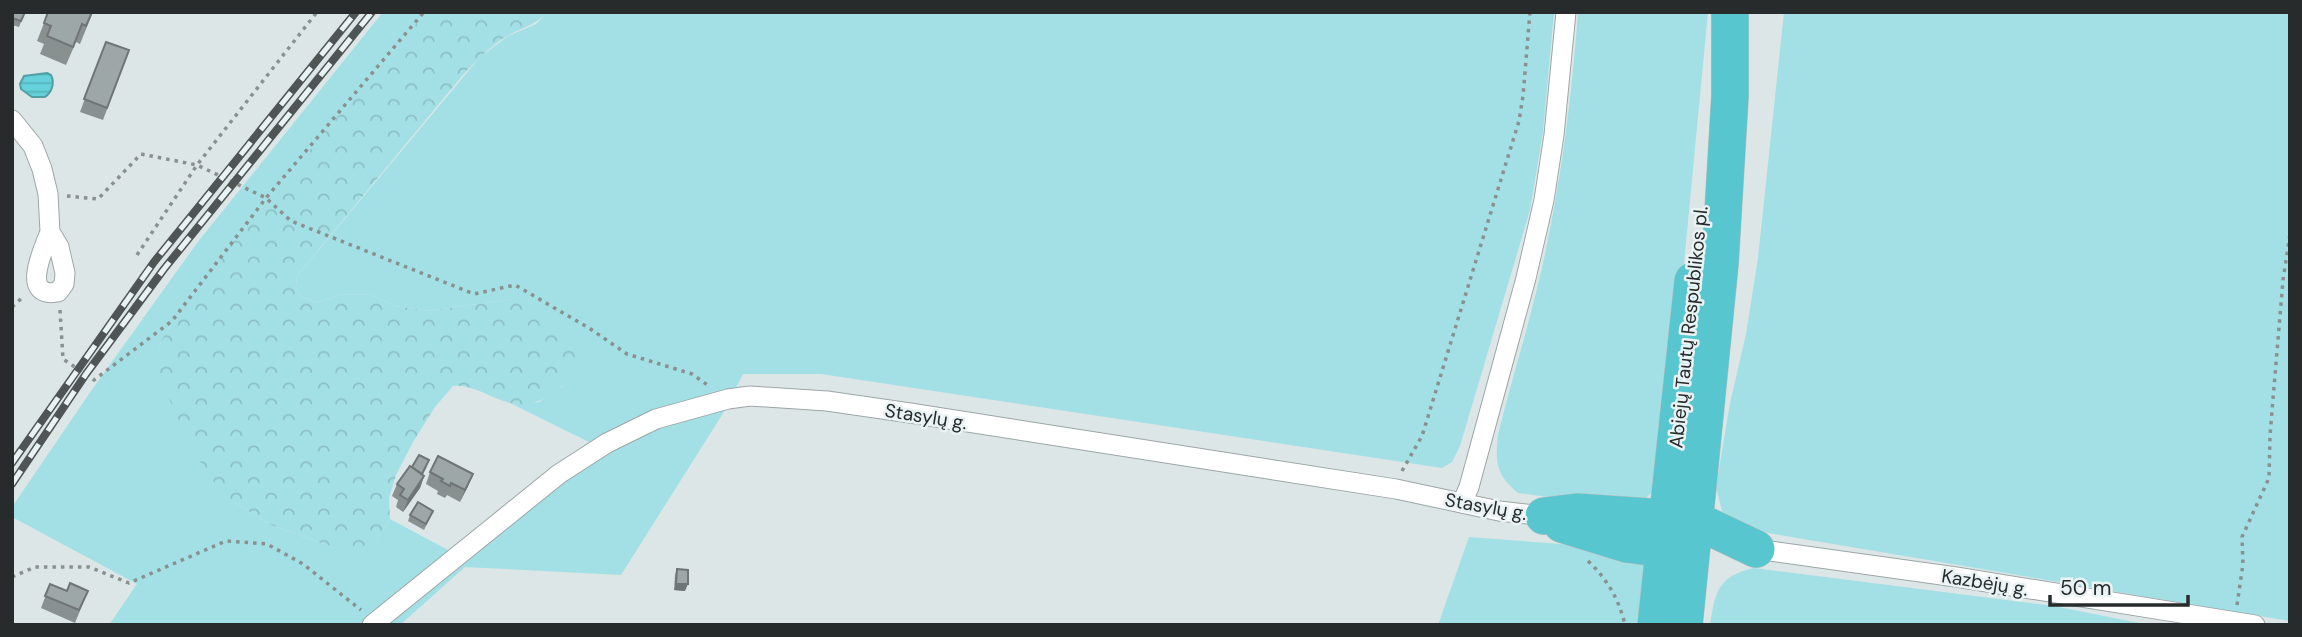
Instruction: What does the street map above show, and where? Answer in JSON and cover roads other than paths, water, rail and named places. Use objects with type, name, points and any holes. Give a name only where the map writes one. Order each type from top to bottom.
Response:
[{"type":"highway","name":"Abiejų Tautų Respublikos pl.","points":[[1684,625],[1679,535],[1711,105],[1718,63],[1730,22]]},
{"type":"highway","points":[[1559,523],[1627,544],[1679,535],[1756,549]]},
{"type":"highway","name":"Abiejų Tautų Respublikos pl.","points":[[1656,625],[1679,535]]},
{"type":"street","points":[[1462,503],[1469,487],[1526,278],[1544,200],[1554,135],[1566,12]]},
{"type":"street","points":[[12,120],[33,146],[48,194],[50,232],[37,265],[36,281],[50,293],[58,292],[64,284],[65,273],[59,247],[50,232]]},
{"type":"street","name":"Stasylų g.","points":[[375,623],[559,474],[607,443],[656,419],[728,399],[750,396],[827,401],[1396,489],[1559,523]]},
{"type":"street","name":"Kazbėjų g.","points":[[1756,549],[1956,577],[2246,624]]},
{"type":"railway","points":[[12,463],[154,262],[356,12]]},
{"type":"railway","points":[[12,484],[86,374],[164,269],[372,12]]}]
